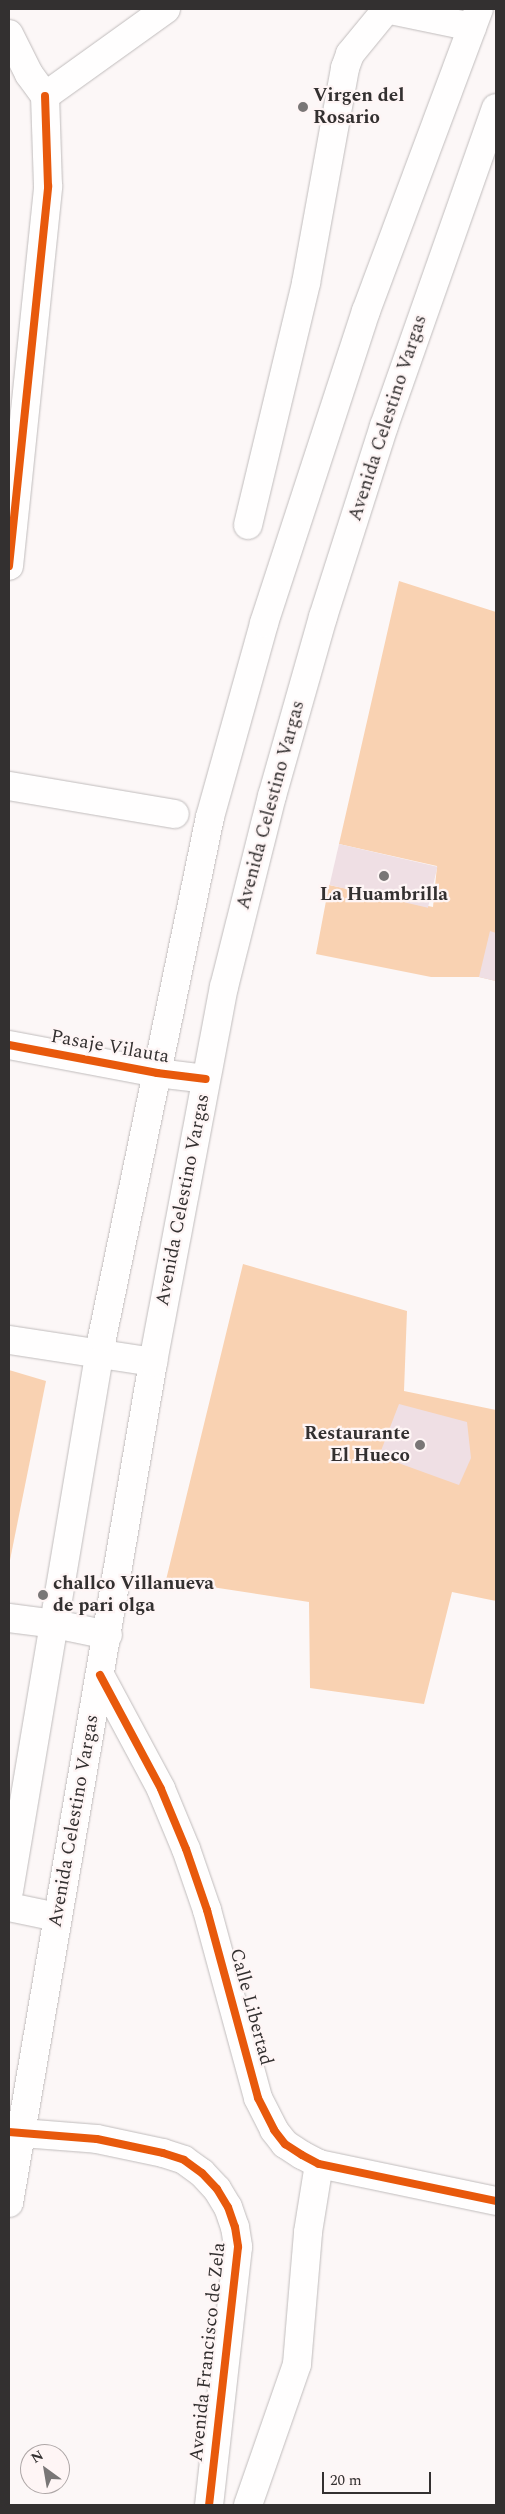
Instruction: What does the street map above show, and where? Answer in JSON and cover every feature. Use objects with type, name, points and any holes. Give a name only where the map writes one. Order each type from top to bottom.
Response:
[{"type":"main road","points":[[45,96],[166,9]]},
{"type":"main road","points":[[9,1891],[99,1355],[210,817],[264,623],[366,311],[475,18],[386,9],[350,54],[345,68],[306,283],[248,525]]},
{"type":"main road","points":[[9,34],[29,74],[45,96],[48,186],[9,566]]},
{"type":"main road","name":"Avenida Celestino Vargas","points":[[9,2203],[14,2132],[57,1917],[108,1635],[153,1362],[224,987],[272,796],[323,618],[384,426],[496,108]]},
{"type":"main road","points":[[9,786],[175,814]]},
{"type":"main road","name":"Pasaje Vilauta","points":[[9,1045],[157,1073],[206,1079]]},
{"type":"main road","points":[[9,1340],[153,1362]]},
{"type":"main road","points":[[9,1618],[55,1624],[108,1635]]},
{"type":"main road","name":"Calle Libertad","points":[[100,1675],[161,1789],[186,1849],[207,1910],[264,2115],[286,2144],[302,2156],[319,2164],[496,2201]]},
{"type":"main road","points":[[9,1907],[57,1917]]},
{"type":"main road","name":"Avenida Francisco de Zela","points":[[14,2132],[97,2139],[163,2152],[184,2160],[202,2173],[217,2189],[228,2207],[235,2227],[238,2247],[209,2505]]},
{"type":"main road","points":[[248,2505],[297,2364],[308,2232],[319,2164]]},
{"type":"shaded area","points":[[399,581],[496,612],[496,981],[479,977],[431,977],[316,954],[329,885],[433,907],[437,866],[339,844]]},
{"type":"shaded area","points":[[243,1264],[407,1311],[404,1391],[496,1410],[496,1601],[452,1592],[424,1704],[310,1688],[309,1602],[166,1580]]},
{"type":"shaded area","points":[[9,1370],[46,1381],[9,1565]]},
{"type":"building","name":"La Huambrilla","points":[[339,844],[437,867],[428,908],[330,885]]},
{"type":"building","points":[[490,931],[496,933],[496,981],[479,977]]},
{"type":"building","points":[[399,1404],[467,1422],[471,1458],[459,1485],[379,1456]]},
{"type":"cycle path","points":[[9,566],[48,186],[45,96]]},
{"type":"cycle path","points":[[9,1045],[157,1073],[206,1079]]},
{"type":"cycle path","points":[[100,1675],[161,1789],[186,1849],[207,1910],[258,2098],[274,2130],[285,2144],[319,2164],[496,2201]]},
{"type":"cycle path","points":[[9,2132],[97,2139],[163,2153],[184,2160],[202,2173],[217,2189],[228,2207],[235,2227],[238,2247],[209,2505]]},
{"type":"place","name":"Virgen del Rosario","points":[[303,107]]},
{"type":"place","name":"La Huambrilla","points":[[384,876]]},
{"type":"place","name":"Restaurante El Hueco","points":[[420,1445]]},
{"type":"place","name":"challco Villanueva de pari olga","points":[[43,1595]]}]
